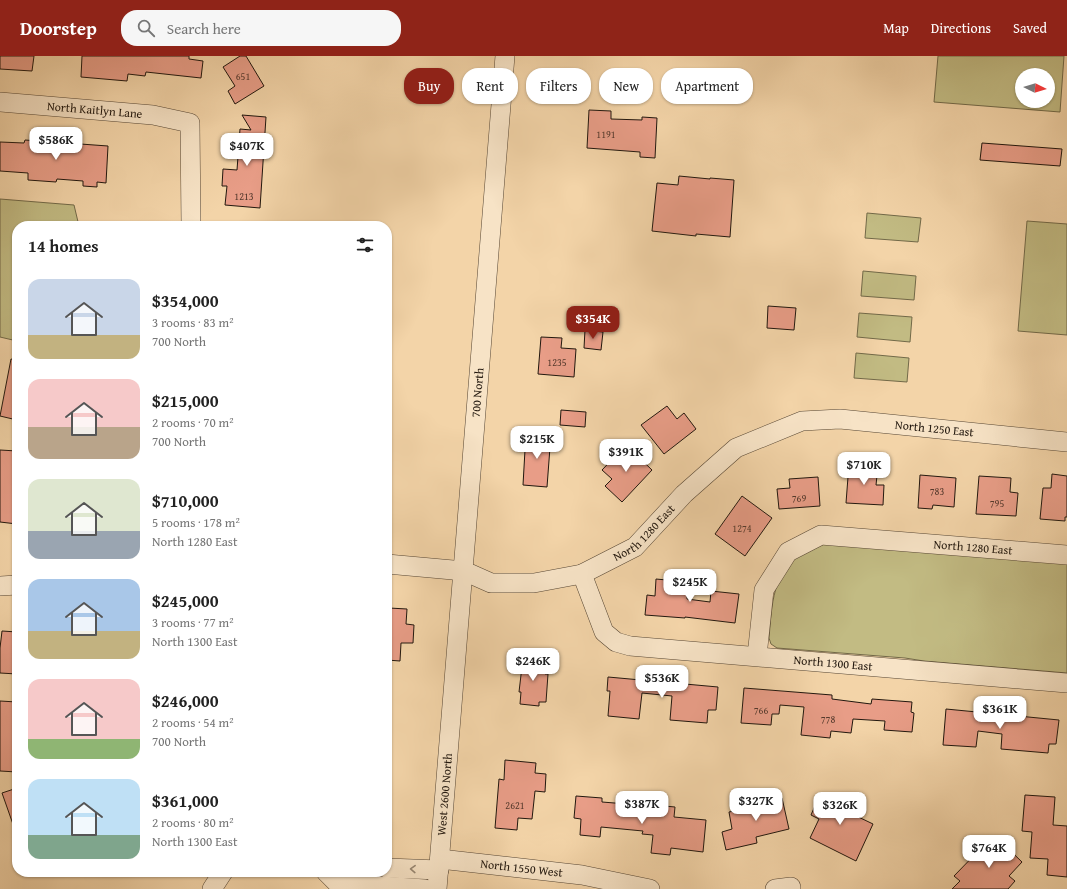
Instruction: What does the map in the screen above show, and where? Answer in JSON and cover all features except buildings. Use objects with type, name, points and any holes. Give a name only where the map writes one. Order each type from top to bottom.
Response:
[{"type":"street","name":"700 North","points":[[451,730],[505,56]]},
{"type":"street","name":"North Kaitlyn Lane","points":[[0,102],[153,115],[190,123],[191,221]]},
{"type":"street","name":"North 1250 East","points":[[802,421],[840,418],[1067,442]]},
{"type":"street","name":"North 1280 East","points":[[392,564],[464,571],[491,583],[534,583],[582,574],[635,547],[684,494],[736,448],[802,421]]},
{"type":"street","name":"North 1280 East","points":[[757,656],[764,590],[788,552],[821,535],[1067,555]]},
{"type":"street","name":"North 1300 East","points":[[582,574],[604,632],[616,642],[630,646],[1067,683]]},
{"type":"street","points":[[0,586],[12,585]]},
{"type":"street","name":"West 2600 North","points":[[437,889],[451,730]]},
{"type":"street","name":"North 1550 West","points":[[392,868],[439,865],[582,875],[650,889]]},
{"type":"street","points":[[212,889],[220,877]]},
{"type":"street","points":[[331,877],[337,883],[425,889]]},
{"type":"shaded area","points":[[938,56],[1064,56],[1060,112],[934,102]]},
{"type":"shaded area","points":[[0,199],[74,205],[78,221],[12,221],[12,340],[0,337]]},
{"type":"shaded area","points":[[867,213],[921,218],[918,242],[865,238]]},
{"type":"shaded area","points":[[1027,221],[1067,224],[1067,335],[1018,331]]},
{"type":"shaded area","points":[[863,271],[916,276],[914,300],[861,296]]},
{"type":"shaded area","points":[[859,313],[912,317],[910,342],[857,337]]},
{"type":"shaded area","points":[[856,353],[909,358],[907,382],[854,378]]},
{"type":"shaded area","points":[[825,544],[1067,563],[1067,673],[777,648],[771,644],[769,638],[771,613],[776,590],[785,568],[793,559],[804,551]]}]
